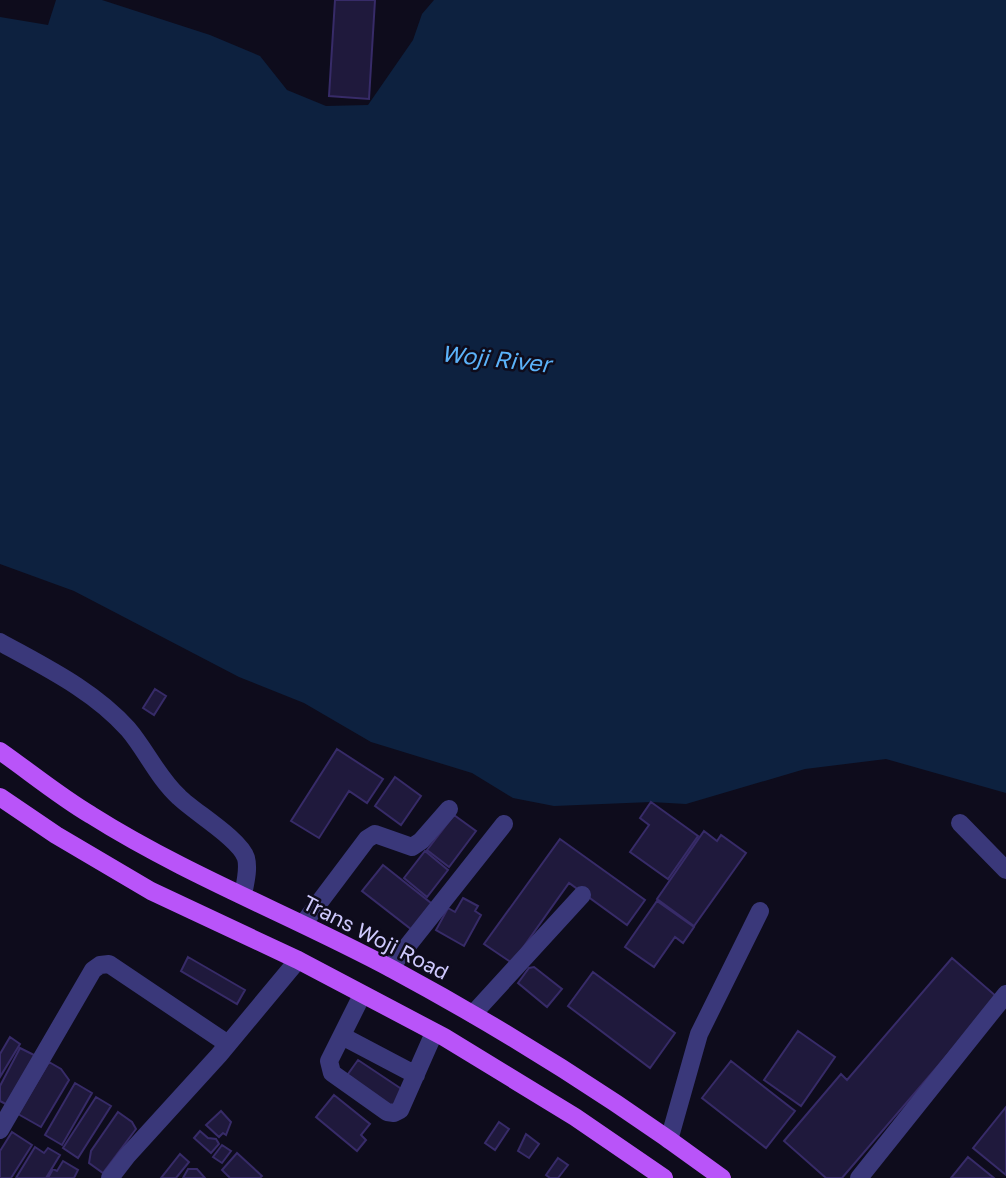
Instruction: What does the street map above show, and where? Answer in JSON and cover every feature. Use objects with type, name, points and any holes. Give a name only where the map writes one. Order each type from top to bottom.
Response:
[{"type":"main road","name":"Trans Woji Road","points":[[0,751],[91,816],[170,859],[390,968],[473,1014],[595,1088],[722,1178]]},
{"type":"main road","points":[[0,797],[56,835],[151,891],[298,960],[434,1033],[575,1117],[664,1178]]},
{"type":"lane","points":[[0,642],[92,695],[128,729],[165,783],[178,797],[238,846],[246,858],[247,872],[243,895]]},
{"type":"lane","points":[[303,925],[367,839],[376,834],[412,847],[421,841],[449,809]]},
{"type":"lane","points":[[960,823],[1006,870]]},
{"type":"lane","points":[[390,968],[504,824]]},
{"type":"lane","points":[[473,1014],[582,895]]},
{"type":"lane","points":[[669,1140],[699,1034],[760,911]]},
{"type":"lane","points":[[118,1175],[298,960]]},
{"type":"lane","points":[[0,1130],[93,970],[100,965],[109,964],[228,1044]]},
{"type":"lane","points":[[859,1178],[1006,994]]},
{"type":"lane","points":[[362,995],[329,1061],[332,1073],[387,1112],[400,1110],[434,1033]]},
{"type":"lane","points":[[342,1036],[415,1075]]},
{"type":"water","name":"Woji River","points":[[56,0],[102,0],[210,35],[260,56],[287,90],[326,106],[368,105],[413,40],[422,14],[434,0],[1006,0],[1006,793],[886,759],[805,769],[686,804],[651,802],[554,806],[513,798],[472,773],[371,742],[304,703],[239,677],[74,591],[0,564],[0,17],[48,25]]},
{"type":"building","points":[[335,0],[375,0],[369,99],[329,96]]},
{"type":"building","points":[[155,689],[166,696],[154,715],[143,708]]},
{"type":"building","points":[[337,749],[383,779],[367,803],[349,791],[319,838],[291,821]]},
{"type":"building","points":[[395,777],[421,796],[401,825],[375,806]]},
{"type":"building","points":[[651,802],[698,836],[668,879],[630,852],[649,825],[640,818]]},
{"type":"building","points":[[454,815],[476,831],[449,867],[427,850]]},
{"type":"building","points":[[704,831],[717,841],[721,835],[746,853],[694,926],[657,899]]},
{"type":"building","points":[[560,839],[645,900],[627,925],[569,883],[512,963],[484,944]]},
{"type":"building","points":[[425,851],[448,870],[427,897],[404,878]]},
{"type":"building","points":[[383,865],[436,907],[416,933],[362,891]]},
{"type":"building","points":[[463,898],[478,906],[475,911],[481,915],[464,946],[436,930],[448,908],[455,912]]},
{"type":"building","points":[[657,901],[694,927],[683,943],[675,937],[654,967],[625,947]]},
{"type":"building","points":[[188,957],[245,990],[237,1004],[181,971]]},
{"type":"building","points":[[952,958],[997,997],[842,1178],[826,1178],[784,1141],[841,1074],[847,1080]]},
{"type":"building","points":[[534,967],[562,989],[547,1007],[518,983],[529,968]]},
{"type":"building","points":[[593,972],[675,1033],[650,1068],[568,1006]]},
{"type":"building","points":[[798,1031],[835,1057],[801,1106],[764,1080]]},
{"type":"building","points":[[10,1037],[20,1044],[0,1077],[0,1054]]},
{"type":"building","points":[[20,1048],[40,1058],[13,1108],[0,1101],[0,1086]]},
{"type":"building","points":[[358,1060],[406,1092],[391,1114],[343,1081]]},
{"type":"building","points":[[731,1061],[795,1111],[766,1148],[702,1098]]},
{"type":"building","points":[[49,1062],[61,1069],[69,1080],[41,1127],[18,1114]]},
{"type":"building","points":[[75,1083],[92,1093],[62,1145],[45,1135]]},
{"type":"building","points":[[334,1095],[370,1124],[361,1135],[366,1140],[357,1151],[316,1117]]},
{"type":"building","points":[[96,1097],[111,1106],[78,1158],[63,1148]]},
{"type":"building","points":[[1006,1107],[1006,1175],[973,1148]]},
{"type":"building","points":[[221,1111],[231,1122],[226,1135],[223,1133],[219,1137],[206,1125]]},
{"type":"building","points":[[118,1112],[132,1122],[136,1129],[103,1173],[89,1163],[91,1151]]},
{"type":"building","points":[[499,1122],[509,1129],[495,1150],[485,1143]]},
{"type":"building","points":[[200,1131],[208,1138],[216,1139],[219,1144],[211,1153],[194,1138]]},
{"type":"building","points":[[12,1132],[32,1145],[11,1178],[0,1178],[0,1151]]},
{"type":"building","points":[[526,1134],[539,1144],[529,1158],[518,1151]]},
{"type":"building","points":[[222,1145],[231,1151],[222,1163],[213,1157]]},
{"type":"building","points":[[35,1147],[44,1153],[48,1148],[60,1155],[46,1178],[16,1178]]},
{"type":"building","points":[[237,1153],[262,1176],[260,1178],[230,1178],[222,1170]]},
{"type":"building","points":[[180,1154],[189,1162],[176,1178],[161,1178]]},
{"type":"building","points":[[968,1157],[994,1178],[951,1178]]},
{"type":"building","points":[[558,1158],[568,1165],[558,1178],[550,1178],[546,1175]]},
{"type":"building","points":[[63,1161],[78,1170],[74,1178],[48,1178],[53,1169],[57,1171]]},
{"type":"building","points":[[188,1169],[197,1169],[205,1178],[183,1178]]}]
